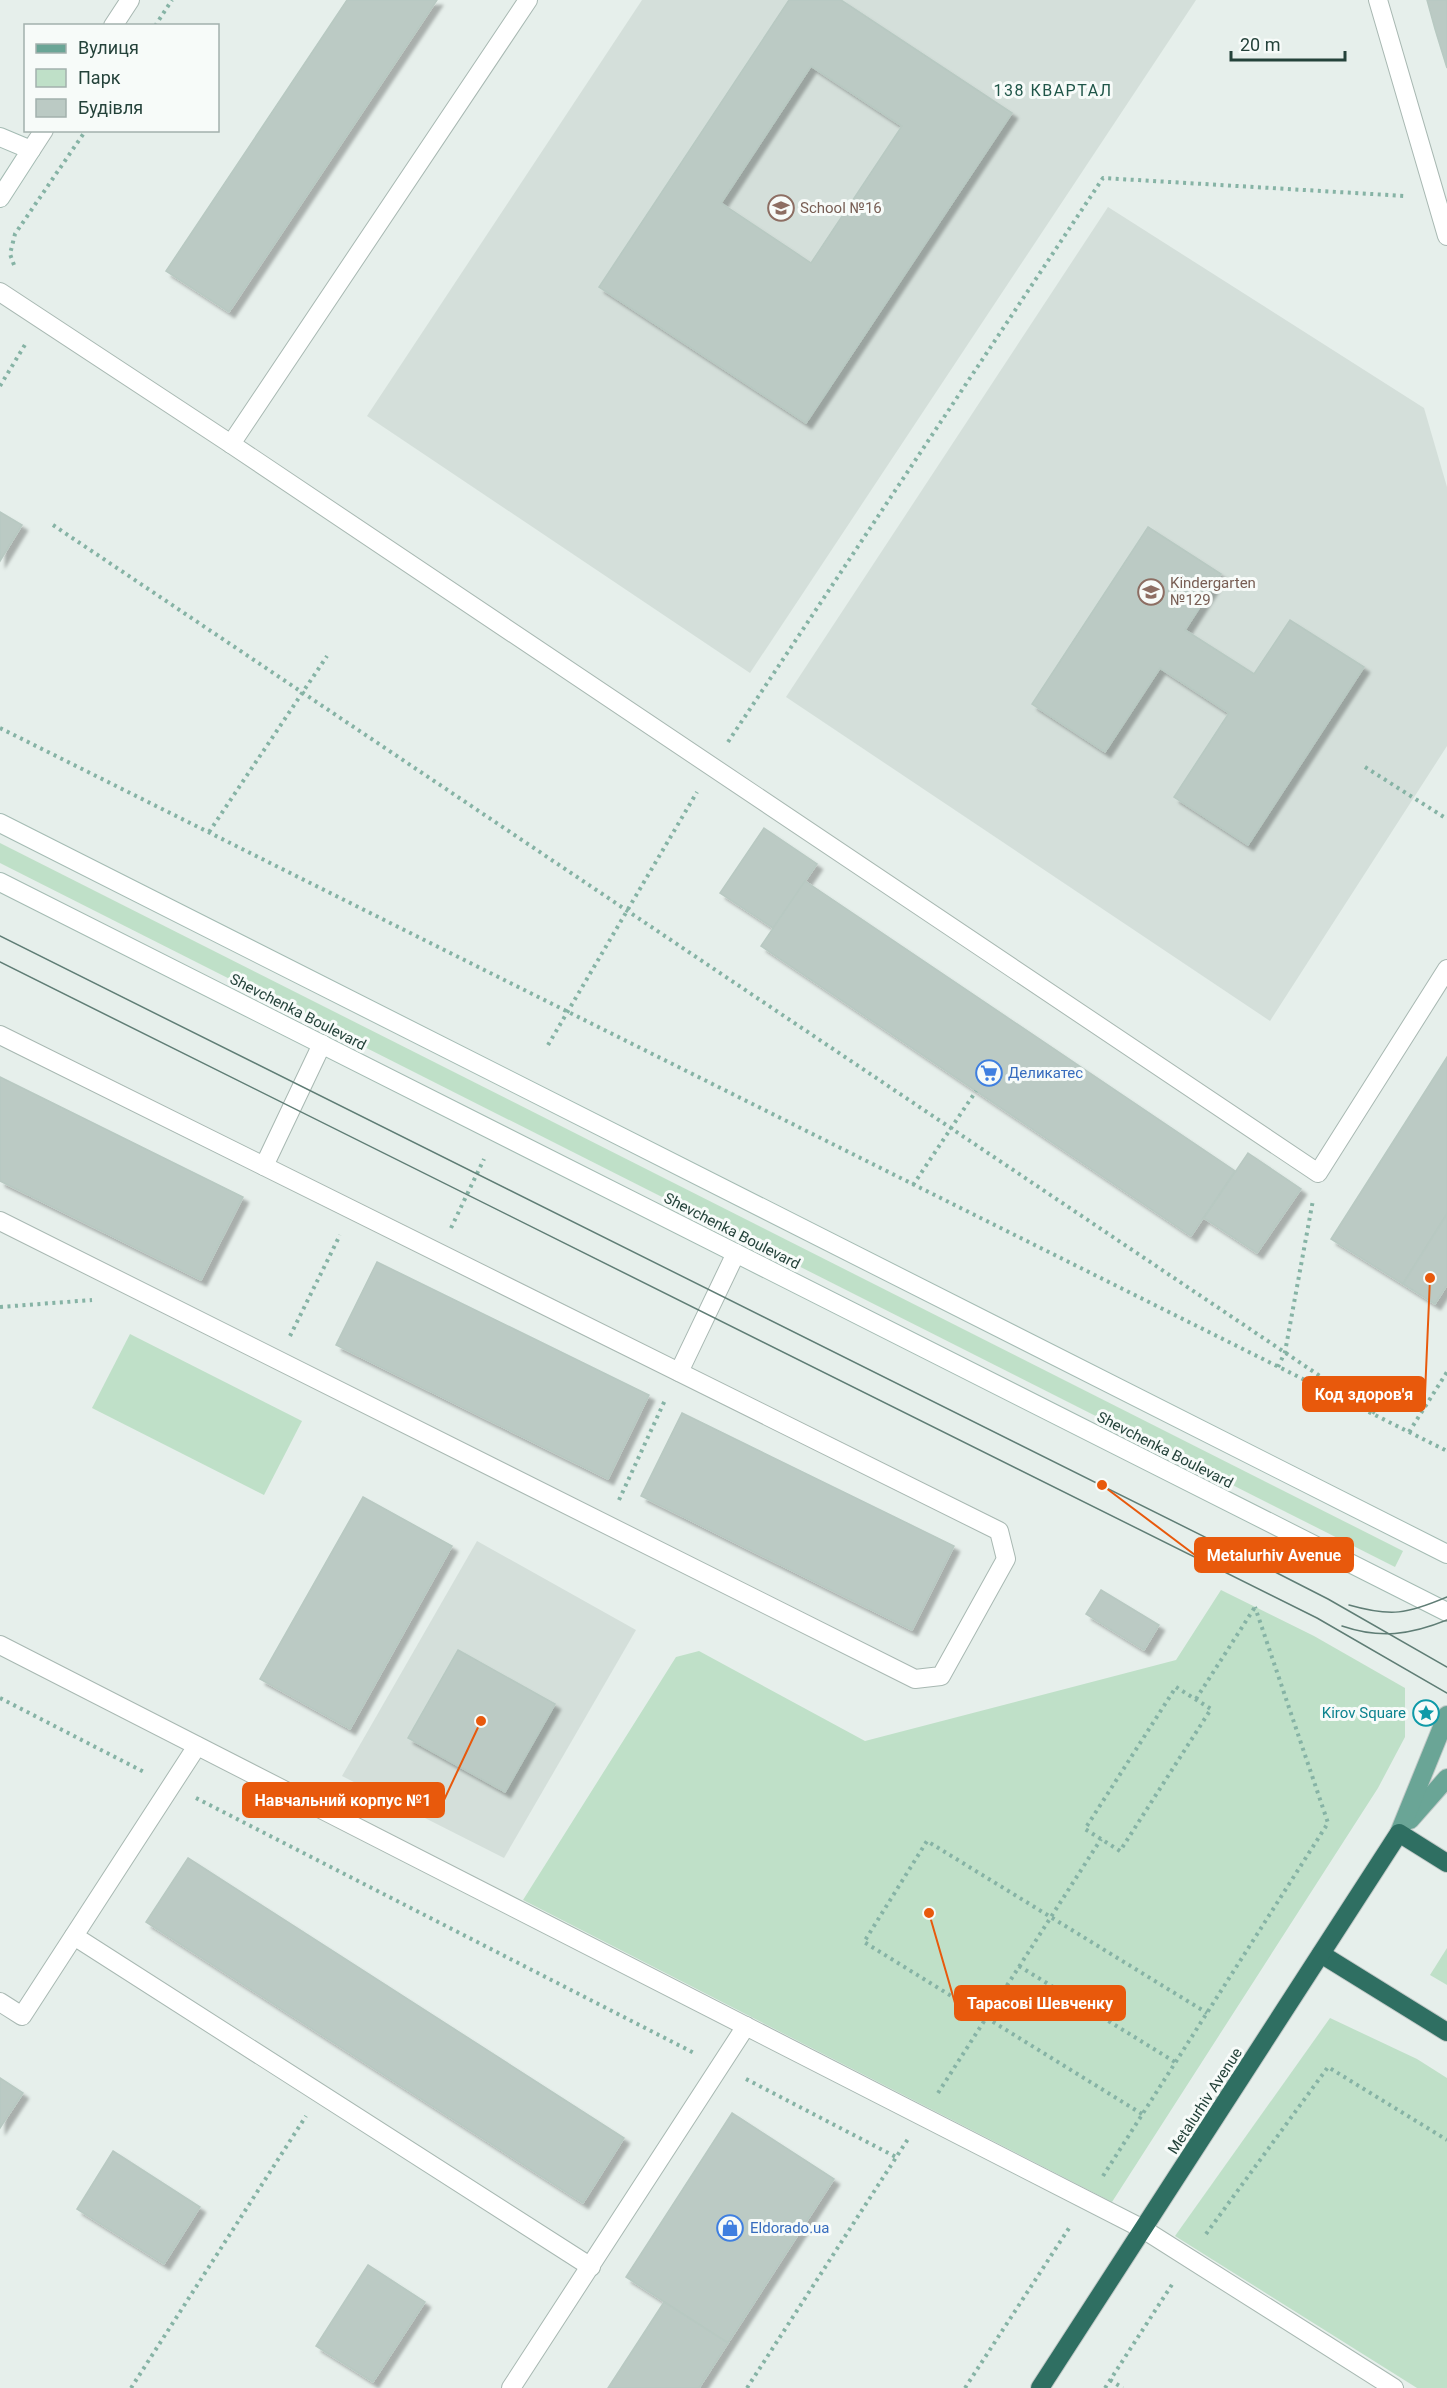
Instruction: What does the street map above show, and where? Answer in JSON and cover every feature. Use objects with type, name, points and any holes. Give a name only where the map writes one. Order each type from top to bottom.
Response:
[{"type":"highway","points":[[1399,1833],[1447,1863]]},
{"type":"highway","name":"Metalurhiv Avenue","points":[[1040,2388],[1399,1833]]},
{"type":"highway","points":[[1321,1954],[1447,2032]]},
{"type":"main road","name":"Metalurhiv Avenue","points":[[1399,1833],[1447,1715]]},
{"type":"main road","name":"Metalurhiv Avenue","points":[[1399,1833],[1447,1778]]},
{"type":"street","points":[[114,24],[130,0]]},
{"type":"street","points":[[231,444],[528,0]]},
{"type":"street","points":[[1378,0],[1447,236]]},
{"type":"street","points":[[0,198],[43,132]]},
{"type":"street","points":[[0,137],[31,150]]},
{"type":"street","points":[[0,292],[231,444],[1318,1173],[1447,969]]},
{"type":"street","points":[[0,824],[1447,1554]]},
{"type":"street","name":"Shevchenka Boulevard","points":[[0,882],[1447,1612]]},
{"type":"street","points":[[0,1035],[999,1531],[1006,1559],[941,1676],[915,1680],[0,1221]]},
{"type":"street","points":[[264,1166],[322,1044]]},
{"type":"street","points":[[679,1372],[736,1253]]},
{"type":"street","points":[[0,1644],[1143,2229],[1394,2388]]},
{"type":"street","points":[[0,2002],[22,2016],[197,1746]]},
{"type":"street","points":[[74,1936],[590,2267]]},
{"type":"street","points":[[511,2388],[746,2026]]},
{"type":"path","points":[[156,24],[172,0]]},
{"type":"path","points":[[16,274],[10,254],[15,234],[85,132]]},
{"type":"path","points":[[548,1045],[712,767],[1103,178],[1436,198]]},
{"type":"path","points":[[0,386],[27,341]]},
{"type":"path","points":[[53,525],[1388,1422]]},
{"type":"path","points":[[208,832],[327,656]]},
{"type":"path","points":[[0,728],[1447,1451]]},
{"type":"path","points":[[1365,767],[1447,819]]},
{"type":"path","points":[[913,1185],[976,1091]]},
{"type":"path","points":[[438,1253],[487,1153]]},
{"type":"path","points":[[1278,1367],[1285,1352],[1318,1173]]},
{"type":"path","points":[[278,1360],[353,1210]]},
{"type":"path","points":[[0,1307],[148,1295]]},
{"type":"path","points":[[607,1525],[679,1372]]},
{"type":"path","points":[[1409,1432],[1447,1372]]},
{"type":"path","points":[[965,2388],[1088,2200],[1328,1823],[1255,1607],[1196,1699]]},
{"type":"path","points":[[1176,1687],[1196,1699],[1211,1709],[1120,1851],[1085,1828],[1176,1687]]},
{"type":"path","points":[[0,1698],[896,2157]]},
{"type":"path","points":[[747,2388],[1101,1839]]},
{"type":"path","points":[[1142,2114],[864,1942],[927,1841],[1207,2013]]},
{"type":"path","points":[[1019,1966],[1175,2062]]},
{"type":"path","points":[[1105,2388],[1189,2258],[1328,2067],[1447,2140]]},
{"type":"path","points":[[131,2388],[321,2094]]},
{"type":"path","points":[[1110,2380],[1123,2388]]},
{"type":"shaded area","name":"School №16","points":[[642,0],[1196,0],[750,673],[367,416]]},
{"type":"shaded area","name":"Kindergarten №129","points":[[1108,207],[1424,408],[1447,487],[1447,746],[1270,1021],[786,697]]},
{"type":"shaded area","points":[[477,1541],[636,1630],[504,1858],[342,1776]]},
{"type":"green space","points":[[0,843],[1403,1551],[1395,1567],[0,863]]},
{"type":"green space","points":[[130,1334],[302,1421],[264,1495],[92,1408]]},
{"type":"green space","points":[[1221,1590],[1314,1636],[1405,1688],[1405,1737],[1378,1788],[1112,2202],[523,1900],[676,1657],[699,1651],[865,1741],[1176,1660]]},
{"type":"green space","points":[[1447,1948],[1447,1985],[1430,1975]]},
{"type":"green space","points":[[1330,2018],[1417,2059],[1447,2078],[1447,2388],[1417,2388],[1175,2236]]},
{"type":"building","points":[[347,0],[437,0],[229,312],[166,271]]},
{"type":"building","points":[[789,0],[841,0],[1012,113],[806,423],[599,287]],"holes":[[[811,66],[902,126],[811,263],[721,203]]]},
{"type":"building","points":[[1427,0],[1447,0],[1447,68],[1435,29]]},
{"type":"building","points":[[0,512],[22,525],[0,561]]},
{"type":"building","points":[[1148,527],[1221,574],[1185,630],[1254,674],[1290,620],[1364,667],[1248,845],[1174,797],[1229,713],[1160,668],[1105,752],[1032,704]]},
{"type":"building","points":[[764,828],[817,864],[773,928],[720,893]]},
{"type":"building","points":[[805,881],[1235,1171],[1191,1236],[761,946]]},
{"type":"building","points":[[1447,1057],[1447,1214],[1403,1284],[1331,1239]]},
{"type":"building","points":[[0,1077],[243,1197],[201,1280],[0,1181]]},
{"type":"building","points":[[1248,1153],[1301,1189],[1257,1253],[1204,1218]]},
{"type":"building","points":[[1447,1214],[1447,1285],[1435,1304],[1403,1284]]},
{"type":"building","points":[[377,1262],[649,1395],[608,1479],[336,1345]]},
{"type":"building","points":[[682,1413],[954,1546],[912,1630],[641,1496]]},
{"type":"building","points":[[363,1497],[452,1546],[350,1729],[260,1679]]},
{"type":"building","points":[[1101,1590],[1159,1625],[1144,1650],[1086,1614]]},
{"type":"building","points":[[458,1650],[555,1704],[505,1792],[408,1738]]},
{"type":"building","points":[[188,1858],[624,2138],[583,2203],[146,1922]]},
{"type":"building","points":[[0,2078],[23,2093],[0,2128]]},
{"type":"building","points":[[732,2113],[834,2179],[728,2343],[626,2277]]},
{"type":"building","points":[[113,2151],[200,2207],[164,2264],[77,2209]]},
{"type":"building","points":[[368,2265],[425,2302],[373,2382],[316,2346]]},
{"type":"building","points":[[664,2302],[728,2343],[699,2388],[608,2388]]},
{"type":"tram line","points":[[0,936],[1279,1574],[1328,1599],[1447,1667]]},
{"type":"tram line","points":[[0,962],[1317,1618],[1447,1693]]},
{"type":"tram line","points":[[1349,1605],[1376,1611],[1399,1612],[1447,1597]]},
{"type":"tram line","points":[[1342,1626],[1369,1633],[1395,1634],[1447,1620]]},
{"type":"place","name":"School №16","points":[[781,208]]},
{"type":"place","name":"Kindergarten №129","points":[[1151,592]]},
{"type":"place","name":"Деликатес","points":[[989,1073]]},
{"type":"place","name":"Код здоров'я","points":[[1430,1278]]},
{"type":"place","name":"Metalurhiv Avenue","points":[[1102,1485]]},
{"type":"place","name":"Kirov Square","points":[[1426,1713]]},
{"type":"place","name":"Навчальний корпус №1","points":[[481,1721]]},
{"type":"place","name":"Тарасові Шевченку","points":[[929,1913]]},
{"type":"place","name":"Eldorado.ua","points":[[730,2228]]},
{"type":"district","name":"138 КВАРТАЛ","points":[[1053,90]]}]
